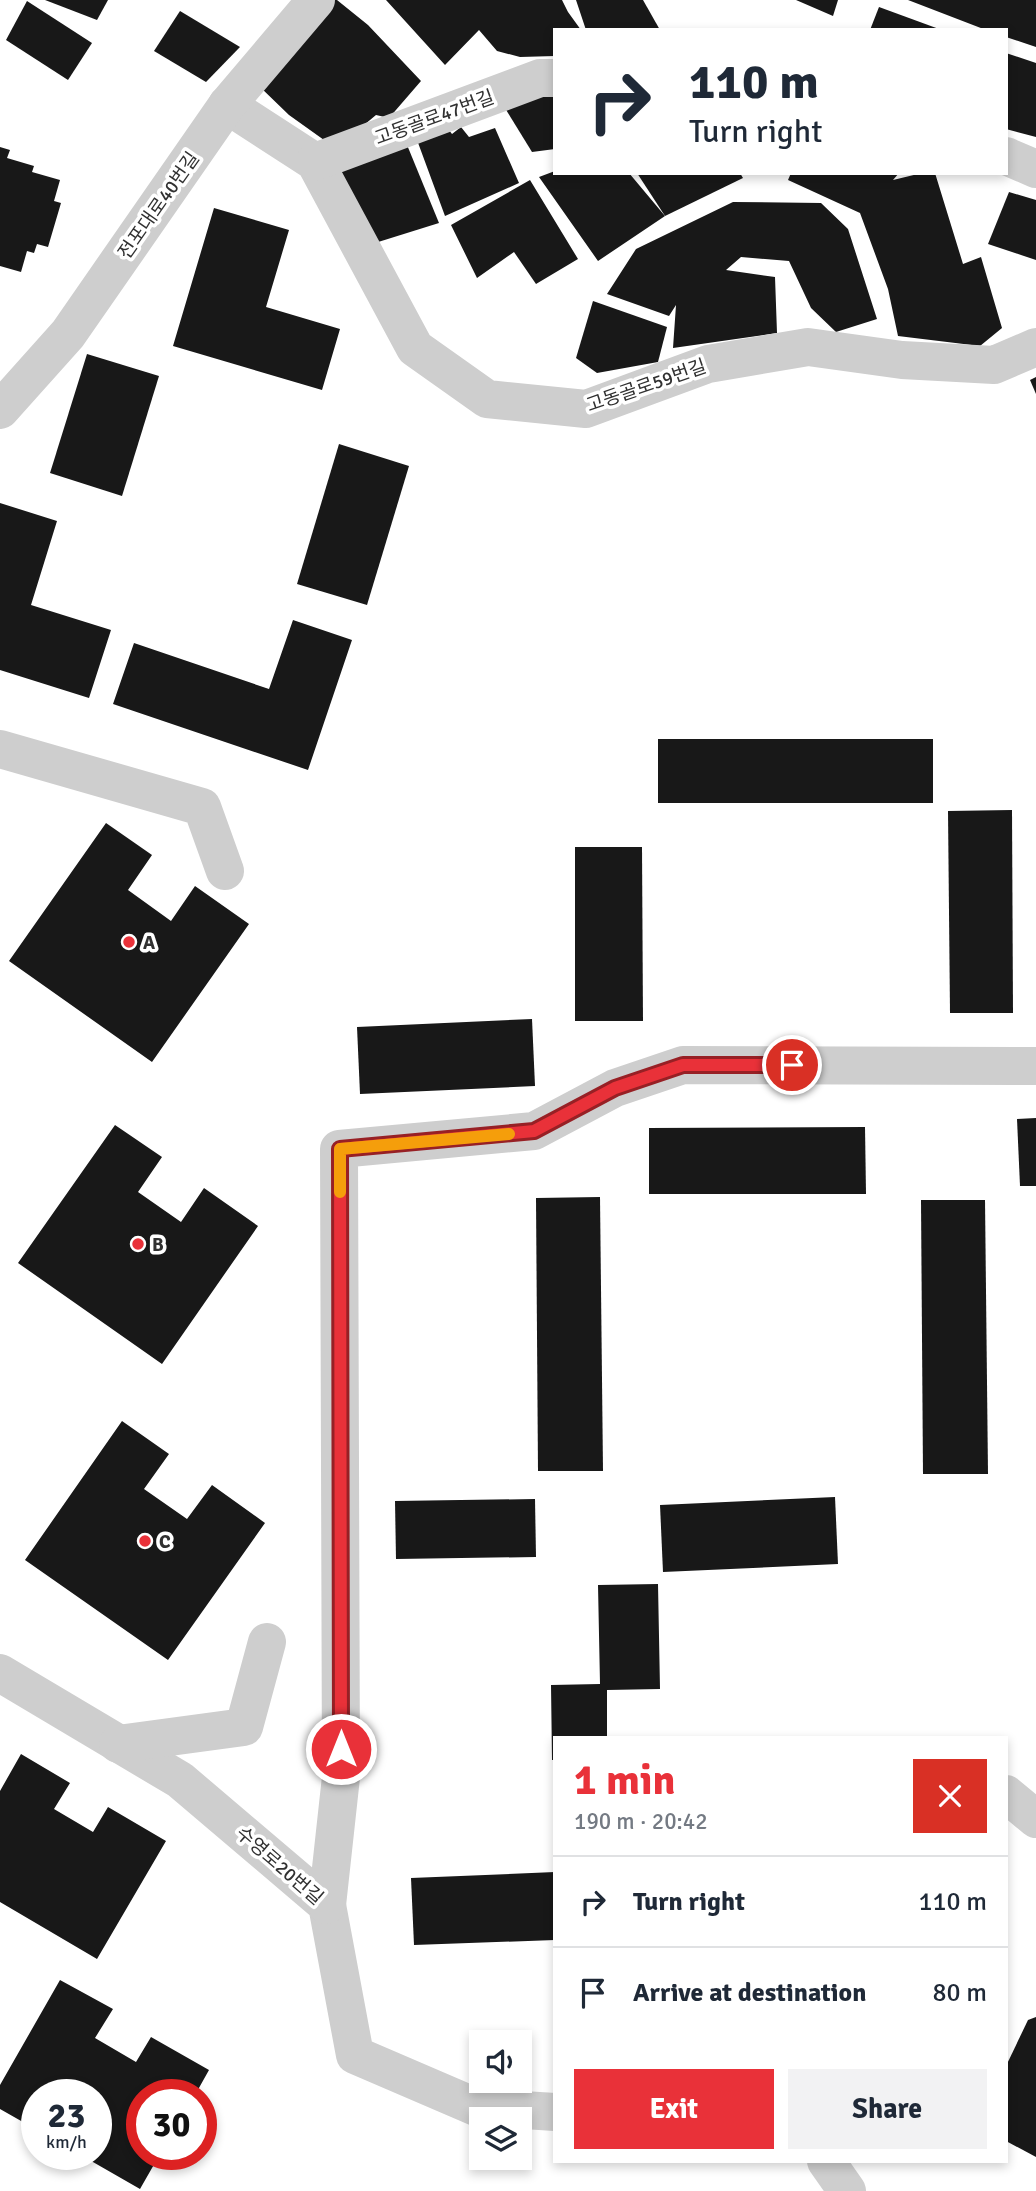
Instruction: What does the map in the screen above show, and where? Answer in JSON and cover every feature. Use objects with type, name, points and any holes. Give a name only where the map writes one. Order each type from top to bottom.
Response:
[{"type":"street","name":"전포대로40번길","points":[[0,410],[68,334],[227,104],[316,0]]},
{"type":"street","name":"고동골로47번길","points":[[315,162],[540,78],[553,78]]},
{"type":"street","name":"고동골로59번길","points":[[227,104],[315,162],[415,348],[487,399],[586,409],[708,364],[808,347],[902,360],[994,365],[1036,347]]},
{"type":"street","points":[[1008,157],[1036,169]]},
{"type":"street","points":[[0,749],[202,807],[225,871]]},
{"type":"street","points":[[327,1905],[341,1777],[340,1149],[534,1131],[615,1088],[683,1065],[1036,1066]]},
{"type":"street","points":[[118,1744],[244,1727],[267,1642]]},
{"type":"street","name":"수영로20번길","points":[[0,1673],[180,1780],[327,1905],[355,2054],[476,2108],[553,2112]]},
{"type":"street","points":[[1008,1796],[1036,1819]]},
{"type":"street","points":[[827,2163],[847,2191]]},
{"type":"building","points":[[45,0],[108,0],[97,20]]},
{"type":"building","points":[[331,0],[337,0],[368,25],[421,81],[389,118],[376,115],[352,135],[331,145],[289,115],[259,86]]},
{"type":"building","points":[[386,0],[562,0],[580,28],[553,28],[553,56],[520,57],[497,51],[479,30],[445,65]]},
{"type":"building","points":[[576,0],[643,0],[659,28],[585,28]]},
{"type":"building","points":[[796,0],[838,0],[833,16]]},
{"type":"building","points":[[908,0],[1036,0],[1036,47],[1008,38],[1008,28],[981,28]]},
{"type":"building","points":[[27,1],[92,43],[68,80],[6,40]]},
{"type":"building","points":[[879,7],[936,28],[871,28]]},
{"type":"building","points":[[180,11],[240,47],[206,82],[154,51]]},
{"type":"building","points":[[1008,54],[1036,63],[1036,137],[1008,130]]},
{"type":"building","points":[[553,89],[553,149],[532,152],[503,105]]},
{"type":"building","points":[[445,125],[452,134],[461,127],[469,137],[495,128],[519,183],[445,216],[417,140]]},
{"type":"building","points":[[405,140],[439,223],[375,243],[339,167]]},
{"type":"building","points":[[0,147],[10,150],[7,158],[34,166],[32,172],[60,180],[54,201],[61,203],[48,247],[37,244],[34,253],[27,251],[21,272],[0,266]]},
{"type":"building","points":[[553,172],[553,175],[631,175],[665,216],[598,261],[539,177]]},
{"type":"building","points":[[638,175],[741,175],[743,178],[665,216]]},
{"type":"building","points":[[790,175],[897,175],[893,180],[914,175],[936,175],[963,264],[981,257],[1002,328],[980,346],[898,336],[888,289],[860,213],[788,180]]},
{"type":"building","points":[[530,180],[578,259],[536,284],[514,252],[477,278],[451,225]]},
{"type":"building","points":[[1009,192],[1036,200],[1036,260],[988,244]]},
{"type":"building","points":[[733,202],[821,203],[848,229],[877,319],[836,332],[811,308],[789,261],[741,257],[726,270],[775,277],[777,333],[673,348],[676,305],[669,316],[607,294],[636,249]]},
{"type":"building","points":[[214,208],[289,230],[266,307],[340,329],[322,390],[173,346]]},
{"type":"building","points":[[593,301],[667,327],[658,362],[597,373],[576,358]]},
{"type":"building","points":[[87,354],[159,376],[122,496],[50,473]]},
{"type":"building","points":[[1036,377],[1036,394],[1030,380]]},
{"type":"building","points":[[339,444],[409,466],[367,605],[297,584]]},
{"type":"building","points":[[0,503],[57,521],[31,605],[111,630],[89,698],[0,670]]},
{"type":"building","points":[[293,620],[352,640],[308,770],[113,704],[134,643],[269,689]]},
{"type":"building","points":[[658,739],[933,739],[933,803],[658,803]]},
{"type":"building","points":[[1012,810],[1013,1013],[950,1013],[948,811]]},
{"type":"building","name":"A","points":[[106,823],[152,855],[128,890],[171,921],[195,886],[249,924],[152,1062],[9,961]]},
{"type":"building","points":[[575,847],[642,847],[643,1021],[575,1021]]},
{"type":"building","points":[[532,1019],[535,1086],[360,1094],[357,1027]]},
{"type":"building","points":[[1036,1118],[1036,1186],[1020,1186],[1017,1119]]},
{"type":"building","name":"B","points":[[115,1125],[162,1157],[138,1192],[181,1222],[204,1188],[258,1226],[162,1364],[18,1263]]},
{"type":"building","points":[[865,1127],[866,1194],[649,1194],[649,1128]]},
{"type":"building","points":[[600,1197],[603,1471],[538,1471],[536,1198]]},
{"type":"building","points":[[921,1200],[985,1200],[988,1474],[923,1474]]},
{"type":"building","name":"C","points":[[122,1421],[169,1454],[144,1489],[187,1519],[212,1485],[265,1523],[168,1660],[25,1560]]},
{"type":"building","points":[[835,1497],[838,1564],[663,1572],[660,1505]]},
{"type":"building","points":[[535,1499],[536,1557],[396,1559],[395,1501]]},
{"type":"building","points":[[658,1584],[660,1689],[607,1690],[607,1736],[553,1736],[552,1760],[551,1685],[600,1684],[598,1585]]},
{"type":"building","points":[[21,1754],[70,1783],[54,1809],[93,1832],[108,1807],[166,1841],[97,1959],[0,1902],[0,1791]]},
{"type":"building","points":[[553,1872],[553,1940],[414,1945],[411,1878]]},
{"type":"building","points":[[60,1980],[113,2009],[95,2038],[136,2062],[151,2037],[209,2070],[204,2079],[126,2079],[126,2170],[151,2170],[140,2189],[107,2170],[112,2170],[112,2079],[21,2079],[21,2121],[0,2109],[0,2085]]},
{"type":"building","points":[[1036,2017],[1036,2157],[1008,2142],[1008,2062],[1028,2020]]},
{"type":"slow traffic","points":[[340,1192],[340,1149],[509,1134]]},
{"type":"place","name":"A","points":[[129,942]]},
{"type":"place","name":"B","points":[[138,1244]]},
{"type":"place","name":"C","points":[[145,1541]]},
{"type":"route","points":[[341,1749],[340,1149],[534,1131],[615,1088],[683,1065],[792,1065]]}]
